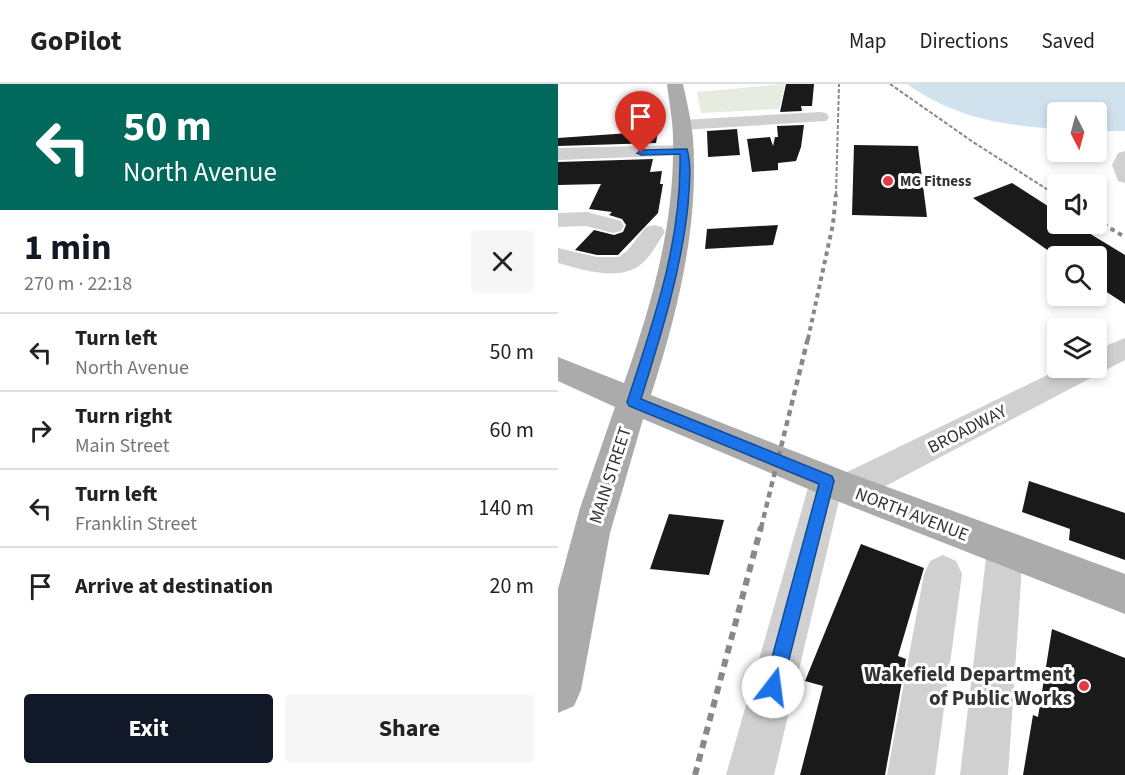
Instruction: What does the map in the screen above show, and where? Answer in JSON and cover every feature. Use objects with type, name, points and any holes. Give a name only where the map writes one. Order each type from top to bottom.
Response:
[{"type":"main road","name":"MAIN STREET","points":[[558,690],[591,537],[666,298],[676,257],[684,202],[683,138],[675,84]]},
{"type":"main road","name":"NORTH AVENUE","points":[[558,368],[634,402],[837,485],[1125,594]]},
{"type":"street","points":[[558,154],[820,117]]},
{"type":"street","points":[[1125,157],[1122,165],[1125,177]]},
{"type":"street","points":[[558,220],[587,219],[613,226]]},
{"type":"street","points":[[558,255],[612,266],[624,265],[634,258],[654,232]]},
{"type":"street","points":[[1107,357],[1125,348]]},
{"type":"street","name":"BROADWAY","points":[[837,485],[1066,378]]},
{"type":"street","points":[[750,775],[837,485]]},
{"type":"street","points":[[984,775],[1005,550]]},
{"type":"street","points":[[911,775],[943,574]]},
{"type":"shaded area","points":[[785,84],[779,109],[701,113],[697,92]]},
{"type":"water","points":[[907,84],[1125,84],[1125,131],[1107,131],[1107,102],[1047,102],[1047,128],[979,118],[925,96]]},
{"type":"building","points":[[786,84],[814,84],[812,106],[801,106],[802,111],[780,112]]},
{"type":"building","points":[[804,125],[801,147],[796,161],[778,163],[778,170],[752,172],[747,139],[770,137],[773,146],[775,137],[778,137],[777,126]]},
{"type":"building","points":[[737,129],[740,155],[708,157],[707,131]]},
{"type":"building","points":[[658,131],[656,143],[558,146],[558,138]]},
{"type":"building","name":"MG Fitness","points":[[854,145],[918,146],[927,217],[852,215]]},
{"type":"building","points":[[653,159],[650,172],[662,171],[660,184],[663,184],[658,213],[618,255],[597,255],[575,250],[594,230],[614,235],[623,232],[626,225],[622,219],[609,215],[612,212],[589,209],[601,184],[558,185],[558,162]]},
{"type":"building","points":[[1012,183],[1047,206],[1047,234],[1090,234],[1125,255],[1125,304],[1107,292],[1107,246],[1047,246],[1047,250],[973,198]]},
{"type":"building","points":[[778,225],[773,245],[705,249],[707,229]]},
{"type":"building","points":[[1029,481],[1125,513],[1125,560],[1069,540],[1070,529],[1022,512]]},
{"type":"building","points":[[669,514],[724,520],[709,575],[650,569]]},
{"type":"building","points":[[861,544],[924,568],[898,656],[906,659],[885,775],[800,775],[823,686],[805,681]]},
{"type":"building","name":"Wakefield Department of Public Works","points":[[1052,629],[1125,658],[1125,775],[1023,775],[1033,715],[1038,717]]},
{"type":"railway","points":[[836,195],[839,84]]},
{"type":"railway","points":[[890,84],[973,142],[1047,189]]},
{"type":"railway","points":[[808,339],[833,224],[836,194]]},
{"type":"railway","points":[[1107,226],[1125,237]]},
{"type":"railway","points":[[761,528],[808,338]]},
{"type":"railway","points":[[695,775],[761,527]]},
{"type":"place","name":"MG Fitness","points":[[888,181]]},
{"type":"place","name":"Wakefield Department of Public Works","points":[[1084,686]]},
{"type":"route","points":[[641,153],[684,151],[685,186],[680,238],[674,267],[634,402],[827,481],[773,687]]}]
